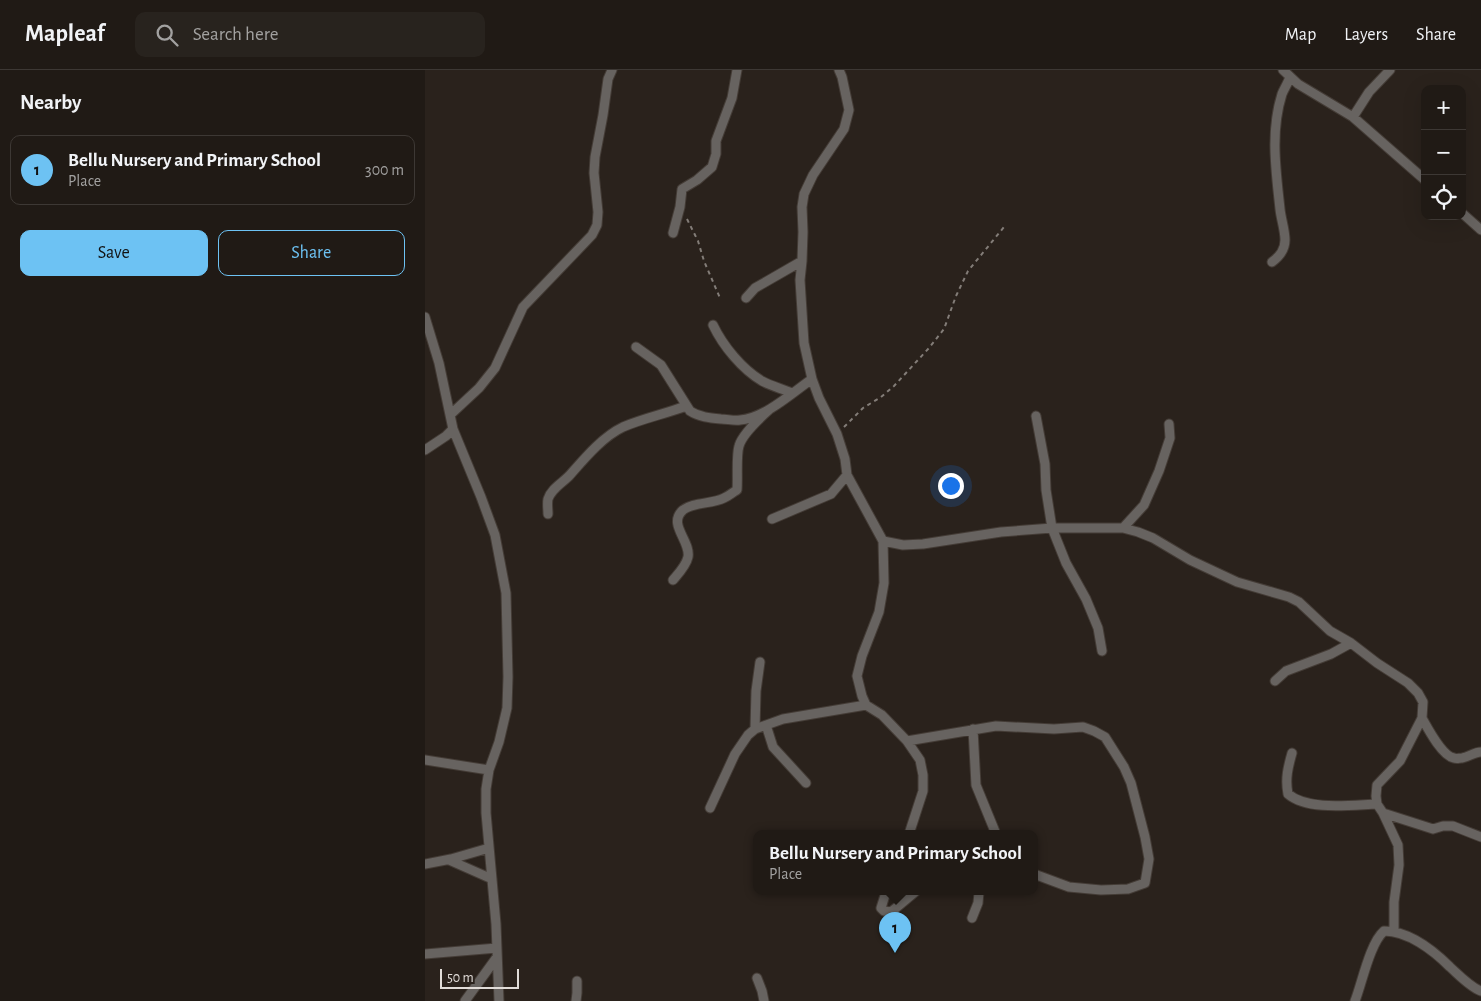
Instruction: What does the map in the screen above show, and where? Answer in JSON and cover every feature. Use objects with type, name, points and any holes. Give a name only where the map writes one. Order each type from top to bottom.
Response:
[{"type":"street","points":[[450,415],[479,388],[495,368],[523,307],[592,235],[597,225],[595,158],[608,79],[612,70]]},
{"type":"street","points":[[673,233],[680,207],[682,189],[697,180],[712,167],[716,154],[716,141],[731,98],[737,70]]},
{"type":"street","points":[[839,70],[849,110],[843,129],[807,184],[802,207],[803,232],[800,280],[804,343],[812,379],[837,434],[845,459],[847,475],[883,541],[884,583],[879,612],[857,676],[866,705],[882,715],[907,741],[920,760],[923,775],[923,791],[910,830]]},
{"type":"street","points":[[1283,70],[1298,84],[1353,117],[1421,176]]},
{"type":"street","points":[[1353,117],[1369,92],[1390,70]]},
{"type":"street","points":[[1272,262],[1279,257],[1284,249],[1285,239],[1276,175],[1275,131],[1282,94],[1290,77]]},
{"type":"street","points":[[1466,217],[1481,230]]},
{"type":"street","points":[[746,298],[755,288],[802,261]]},
{"type":"street","points":[[425,317],[439,363],[453,429],[495,535],[506,593],[507,708],[499,742],[489,770],[486,789],[499,1001]]},
{"type":"street","points":[[713,325],[726,348],[748,370],[763,381],[792,393]]},
{"type":"street","points":[[636,347],[661,366],[686,406],[696,415],[709,418],[740,420],[751,418],[769,410]]},
{"type":"street","points":[[673,580],[684,566],[688,557],[677,522],[679,516],[684,509],[724,499],[737,490],[739,444],[757,421],[769,410],[812,379]]},
{"type":"street","points":[[548,514],[548,498],[555,487],[611,435],[621,428],[686,406]]},
{"type":"street","points":[[1036,416],[1045,464],[1046,490],[1052,528],[1098,628],[1102,651]]},
{"type":"street","points":[[1123,528],[1144,505],[1152,488],[1170,438],[1169,424]]},
{"type":"street","points":[[425,450],[453,429]]},
{"type":"street","points":[[772,519],[831,494],[847,475]]},
{"type":"street","points":[[883,541],[903,545],[923,544],[1001,532],[1052,528],[1123,528],[1138,532],[1153,538],[1189,560],[1237,582],[1289,597],[1299,602],[1330,631],[1351,643],[1408,683],[1418,693],[1423,702],[1422,718],[1400,761],[1377,786],[1376,796],[1377,804],[1398,845],[1399,865],[1394,931]]},
{"type":"street","points":[[1275,681],[1286,672],[1331,654],[1351,643]]},
{"type":"street","points":[[755,729],[756,691],[760,662]]},
{"type":"street","points":[[710,808],[735,754],[748,734],[755,729],[783,719],[866,705]]},
{"type":"street","points":[[1422,718],[1431,734],[1447,754],[1453,758],[1464,758],[1481,752]]},
{"type":"street","points":[[765,725],[773,746],[806,783]]},
{"type":"street","points":[[907,741],[996,726],[1054,729],[1083,728],[1105,737],[1131,782],[1149,859],[1145,883],[1128,889],[1101,890],[1069,887],[1038,875]]},
{"type":"street","points":[[973,729],[976,785],[991,830]]},
{"type":"street","points":[[1292,753],[1286,772],[1286,783],[1288,794],[1295,800],[1325,806],[1377,804]]},
{"type":"street","points":[[425,760],[489,770]]},
{"type":"street","points":[[1383,813],[1433,829],[1453,826],[1481,837]]},
{"type":"street","points":[[425,864],[449,860],[489,848]]},
{"type":"street","points":[[449,860],[492,879]]},
{"type":"street","points":[[885,895],[881,908],[884,912],[891,912],[911,895]]},
{"type":"street","points":[[971,918],[978,903],[979,895]]},
{"type":"street","points":[[1355,1001],[1362,976],[1378,936],[1383,931],[1394,931],[1422,944],[1435,953],[1461,977],[1481,991]]},
{"type":"street","points":[[425,954],[497,953]]},
{"type":"street","points":[[465,1001],[497,953]]},
{"type":"street","points":[[757,978],[764,1001]]},
{"type":"street","points":[[575,1001],[577,981]]},
{"type":"path","points":[[680,207],[698,241],[719,298]]},
{"type":"path","points":[[837,434],[863,408],[894,386],[929,348],[944,329],[967,271],[1004,227]]},
{"type":"place","name":"Bellu Nursery and Primary School","points":[[895,953]]}]
